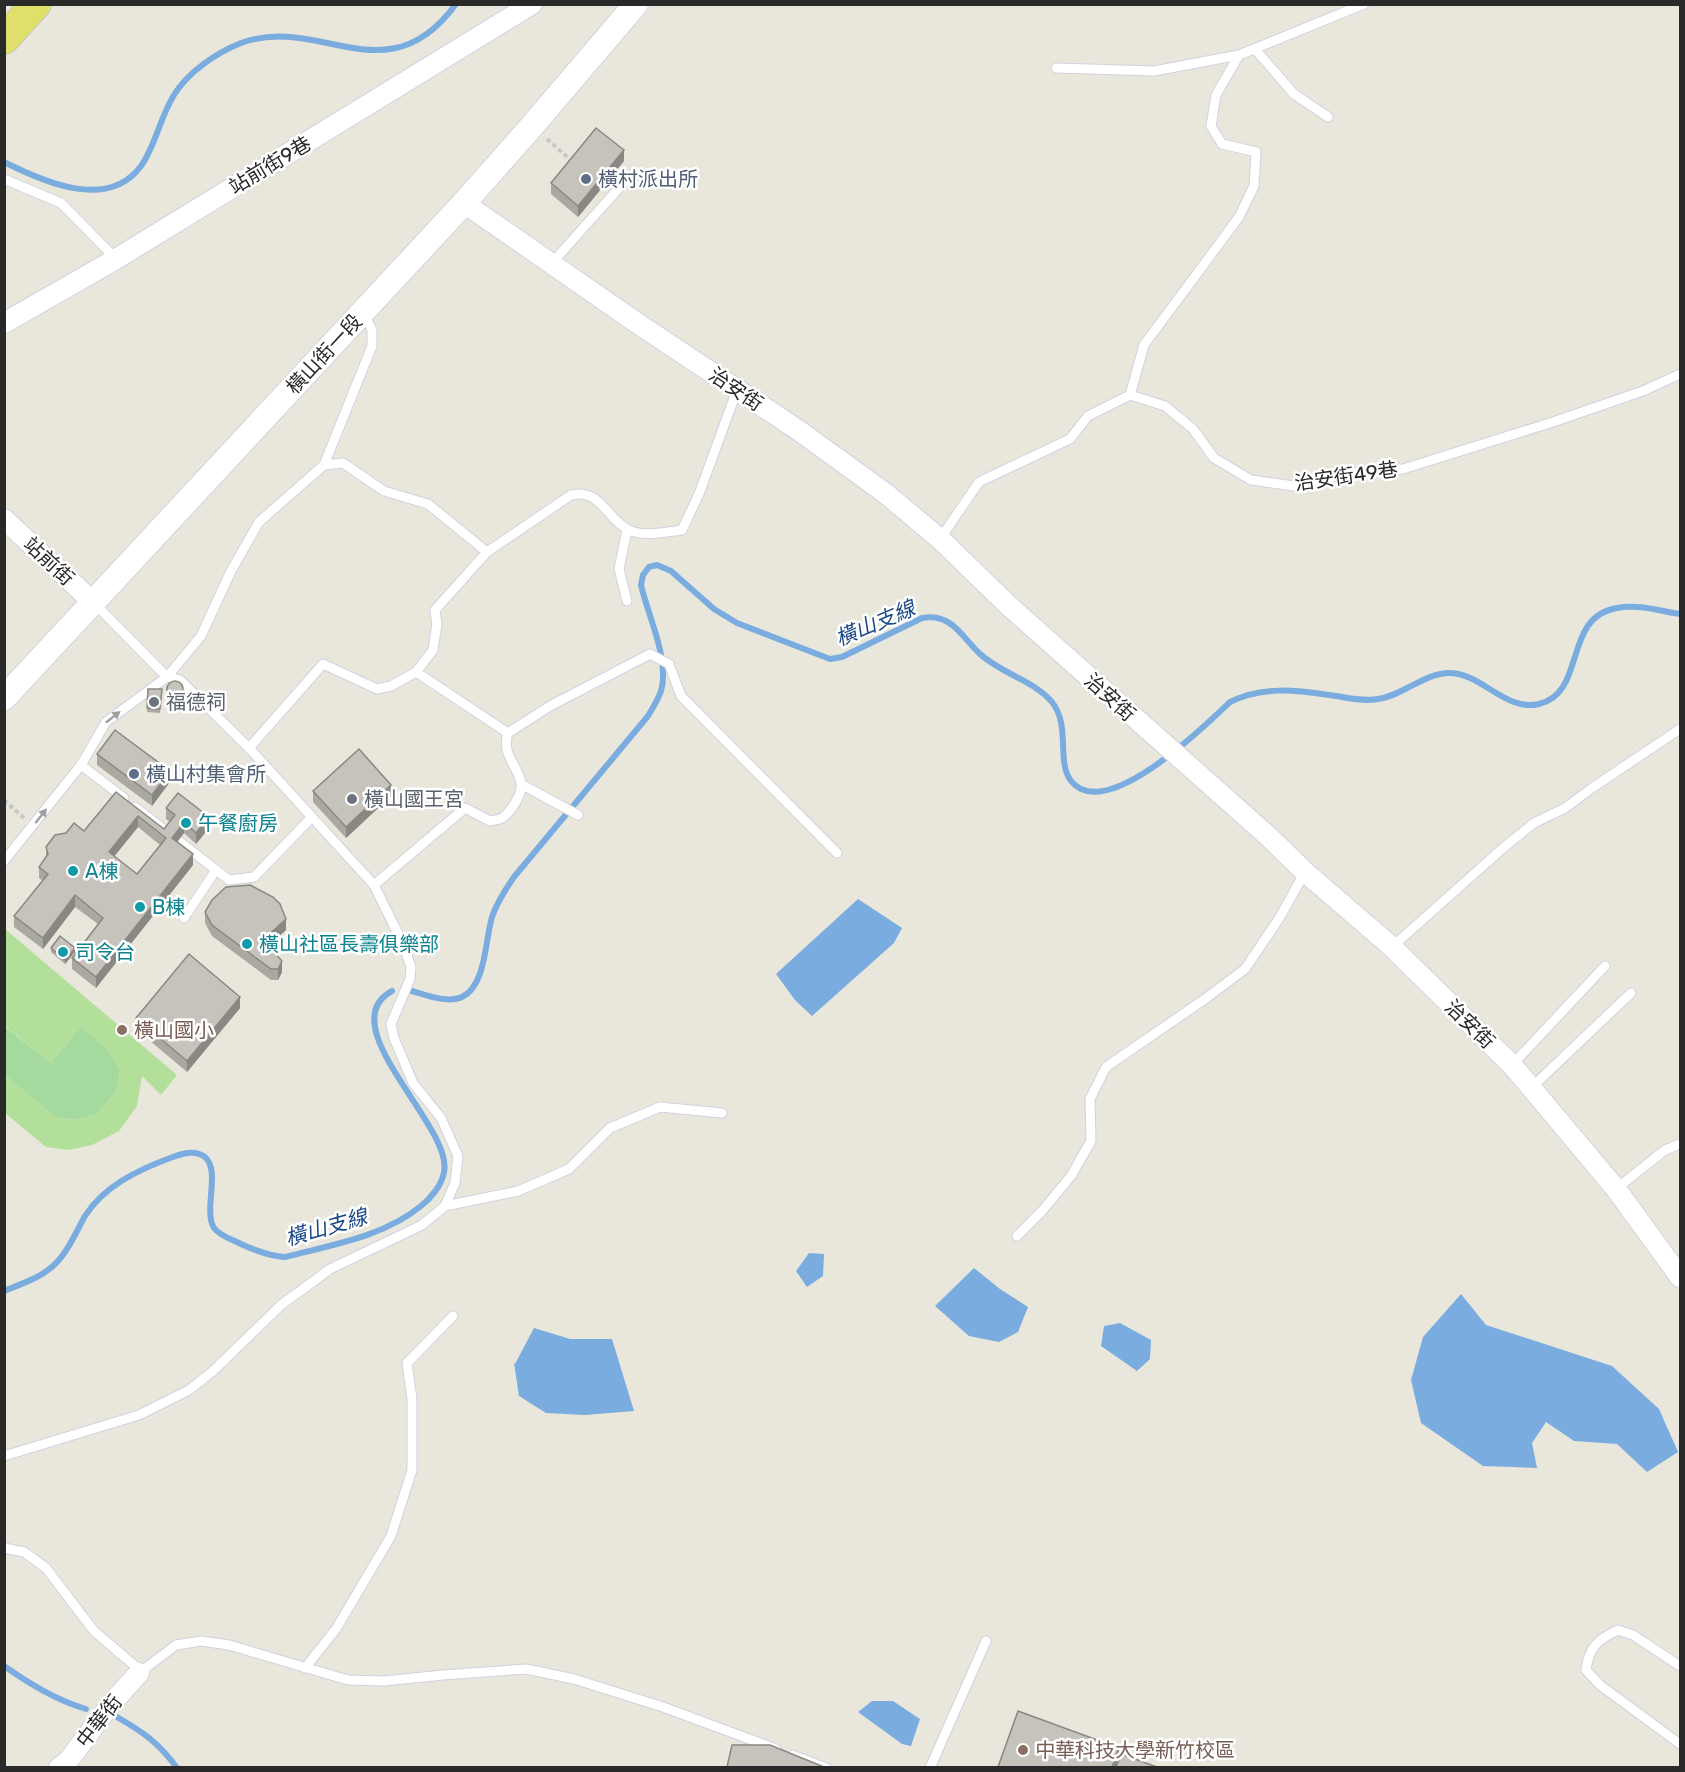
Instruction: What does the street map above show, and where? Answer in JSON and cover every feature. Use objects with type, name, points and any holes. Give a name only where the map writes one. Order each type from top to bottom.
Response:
[{"type":"main road","points":[[4,39],[36,4]]},
{"type":"street","name":"站前街9巷","points":[[4,323],[116,260],[532,4]]},
{"type":"street","name":"橫山街一段","points":[[4,698],[464,203],[636,4]]},
{"type":"street","name":"治安街","points":[[464,203],[798,430],[885,493],[940,539],[1009,606],[1305,872],[1392,947],[1512,1065],[1616,1188],[1680,1276]]},
{"type":"street","name":"站前街","points":[[4,519],[94,603]]},
{"type":"street","name":"中華街","points":[[59,1767],[68,1761],[111,1704],[139,1673]]},
{"type":"lane","points":[[1056,68],[1154,71],[1239,55],[1364,4]]},
{"type":"lane","points":[[1256,49],[1294,94],[1328,117]]},
{"type":"lane","points":[[940,539],[979,482],[1070,439],[1088,416],[1130,395],[1144,345],[1239,217],[1254,186],[1256,152],[1222,144],[1211,126],[1216,95],[1239,55]]},
{"type":"lane","points":[[551,264],[628,178]]},
{"type":"lane","points":[[4,179],[61,204],[116,260]]},
{"type":"lane","points":[[4,861],[81,765],[105,722],[167,676],[201,636],[231,571],[259,522],[324,465],[372,346],[372,330],[363,311]]},
{"type":"lane","name":"治安街49巷","points":[[1130,395],[1165,406],[1193,429],[1214,458],[1251,480],[1294,486],[1349,473],[1403,469],[1550,423],[1643,391],[1680,374]]},
{"type":"lane","points":[[249,748],[323,664],[377,689],[391,687],[416,672],[433,650],[437,624],[435,610],[487,552],[571,495],[582,492],[592,496],[627,530],[649,533],[682,530],[699,494],[737,390]]},
{"type":"lane","points":[[324,465],[343,463],[384,491],[428,504],[487,552]]},
{"type":"lane","points":[[627,530],[619,569],[627,601]]},
{"type":"lane","points":[[4,1456],[139,1415],[189,1390],[213,1371],[281,1305],[330,1269],[422,1225],[445,1206],[455,1183],[458,1156],[441,1118],[413,1083],[394,1038],[391,1024],[410,979],[411,967],[403,944],[374,885],[249,748],[180,680],[167,676],[94,603]]},
{"type":"lane","points":[[374,885],[465,808],[490,821],[501,819],[516,802],[521,784],[508,753],[506,741],[508,733],[550,706],[650,654],[669,664],[681,696],[837,853]]},
{"type":"lane","points":[[416,672],[508,733]]},
{"type":"lane","points":[[1392,947],[1534,823],[1565,808],[1680,729]]},
{"type":"lane","points":[[81,765],[229,880],[254,877],[312,817]]},
{"type":"lane","points":[[521,784],[578,815]]},
{"type":"lane","points":[[184,918],[216,870]]},
{"type":"lane","points":[[1017,1236],[1042,1211],[1071,1176],[1091,1141],[1090,1099],[1106,1067],[1245,969],[1280,917],[1305,872]]},
{"type":"lane","points":[[1512,1065],[1605,966]]},
{"type":"lane","points":[[1531,1088],[1630,993]]},
{"type":"lane","points":[[445,1206],[518,1191],[569,1169],[610,1128],[660,1107],[722,1113]]},
{"type":"lane","points":[[1616,1188],[1665,1150],[1680,1144]]},
{"type":"lane","points":[[305,1668],[336,1629],[392,1536],[412,1470],[412,1399],[407,1363],[453,1316]]},
{"type":"lane","points":[[4,1548],[24,1552],[46,1568],[94,1631],[135,1665],[139,1673],[176,1645],[201,1641],[229,1645],[348,1680],[384,1681],[526,1670],[574,1679],[663,1707],[826,1767]]},
{"type":"lane","points":[[1680,1665],[1633,1635],[1618,1630],[1602,1638],[1588,1655],[1586,1670],[1600,1685],[1680,1744]]},
{"type":"lane","points":[[930,1767],[986,1641]]},
{"type":"path","points":[[532,126],[575,164]]},
{"type":"path","points":[[4,800],[33,826]]},
{"type":"green space","points":[[5,929],[177,1075],[161,1095],[142,1076],[137,1106],[119,1131],[92,1145],[69,1150],[46,1147],[5,1113],[5,1075],[55,1117],[75,1120],[96,1115],[116,1092],[120,1070],[106,1048],[81,1026],[51,1063],[5,1026]]},
{"type":"green space","points":[[4,1026],[51,1063],[81,1026],[106,1048],[120,1070],[116,1092],[96,1115],[75,1120],[55,1117],[5,1075]]},
{"type":"water","points":[[858,899],[902,928],[894,943],[812,1016],[795,1000],[776,974]]},
{"type":"water","points":[[809,1253],[824,1254],[823,1276],[807,1287],[796,1271]]},
{"type":"water","points":[[974,1268],[1000,1289],[1028,1307],[1018,1332],[999,1342],[969,1336],[935,1306]]},
{"type":"water","points":[[1461,1294],[1486,1325],[1612,1366],[1659,1409],[1678,1452],[1647,1472],[1617,1444],[1574,1441],[1546,1422],[1532,1443],[1537,1468],[1483,1466],[1421,1423],[1411,1380],[1423,1337]]},
{"type":"water","points":[[1120,1323],[1151,1340],[1150,1359],[1137,1371],[1101,1346],[1104,1326]]},
{"type":"water","points":[[534,1328],[570,1339],[612,1339],[634,1411],[585,1415],[546,1413],[519,1396],[514,1363]]},
{"type":"water","points":[[872,1701],[893,1701],[920,1719],[911,1746],[902,1744],[858,1712]]},
{"type":"building","name":"橫村派出所","points":[[596,128],[624,150],[578,206],[551,183]]},
{"type":"building","points":[[172,681],[178,681],[183,689],[181,695],[172,697],[167,692],[167,686]]},
{"type":"building","name":"福德祠","points":[[148,689],[162,689],[160,709],[147,708]]},
{"type":"building","name":"橫山村集會所","points":[[115,730],[170,771],[152,795],[97,754]]},
{"type":"building","name":"橫山國王宮","points":[[359,749],[391,785],[346,827],[313,791]]},
{"type":"building","points":[[116,792],[164,829],[175,815],[166,808],[178,793],[209,817],[196,833],[184,822],[172,838],[193,854],[96,977],[72,958],[103,918],[75,895],[43,938],[14,916],[48,874],[39,867],[48,854],[46,847],[55,835],[66,833],[74,823],[84,831]],"holes":[[[138,816],[166,838],[137,874],[109,852]]]},
{"type":"building","name":"橫山社區長壽俱樂部","points":[[250,885],[273,897],[280,904],[286,919],[263,940],[282,961],[278,969],[271,969],[212,925],[205,912],[212,900],[226,887]]},
{"type":"building","name":"司令台","points":[[60,936],[75,948],[65,960],[51,948]]},
{"type":"building","points":[[189,954],[240,997],[187,1061],[136,1018]]},
{"type":"building","name":"中華科技大學新竹校區","points":[[1018,1711],[1119,1748],[1112,1767],[998,1767]]},
{"type":"building","points":[[732,1745],[770,1745],[824,1767],[727,1767]]},
{"type":"building","points":[[1121,1754],[1157,1767],[1116,1767]]},
{"type":"waterway","points":[[4,162],[56,184],[94,190],[111,187],[127,180],[141,166],[151,149],[169,104],[180,87],[203,64],[222,52],[241,43],[270,37],[298,38],[352,48],[378,50],[404,46],[430,31],[456,4]]},
{"type":"waterway","name":"橫山支線","points":[[408,990],[435,998],[449,999],[462,997],[470,991],[480,973],[492,917],[507,887],[648,716],[655,704],[661,691],[663,666],[641,585],[643,575],[649,567],[657,565],[671,571],[714,609],[737,623],[830,659],[842,657],[922,618],[932,617],[949,622],[989,661],[1036,688],[1052,702],[1061,722],[1064,764],[1067,773],[1071,781],[1087,791],[1107,790],[1130,781],[1178,748],[1230,702],[1254,693],[1291,691],[1372,700],[1396,694],[1432,676],[1451,673],[1473,679],[1516,703],[1539,704],[1554,697],[1564,686],[1581,639],[1588,625],[1600,614],[1617,608],[1633,607],[1680,614]]},
{"type":"waterway","name":"橫山支線","points":[[4,1291],[36,1277],[53,1266],[67,1249],[93,1205],[112,1188],[146,1168],[183,1154],[201,1155],[210,1163],[212,1171],[210,1211],[214,1228],[231,1239],[273,1256],[285,1257],[356,1239],[406,1217],[421,1206],[441,1182],[444,1172],[442,1153],[431,1130],[383,1051],[375,1027],[377,1007],[392,991]]},
{"type":"waterway","points":[[4,1666],[44,1691],[86,1709]]},
{"type":"waterway","points":[[117,1717],[150,1739],[177,1768]]},
{"type":"place","name":"橫村派出所","points":[[586,179]]},
{"type":"place","name":"福德祠","points":[[154,702]]},
{"type":"place","name":"橫山村集會所","points":[[134,774]]},
{"type":"place","name":"橫山國王宮","points":[[352,799]]},
{"type":"place","name":"午餐廚房","points":[[186,823]]},
{"type":"place","name":"A棟","points":[[73,871]]},
{"type":"place","name":"B棟","points":[[140,907]]},
{"type":"place","name":"橫山社區長壽俱樂部","points":[[247,944]]},
{"type":"place","name":"司令台","points":[[63,952]]},
{"type":"place","name":"橫山國小","points":[[122,1030]]},
{"type":"place","name":"中華科技大學新竹校區","points":[[1023,1750]]}]
